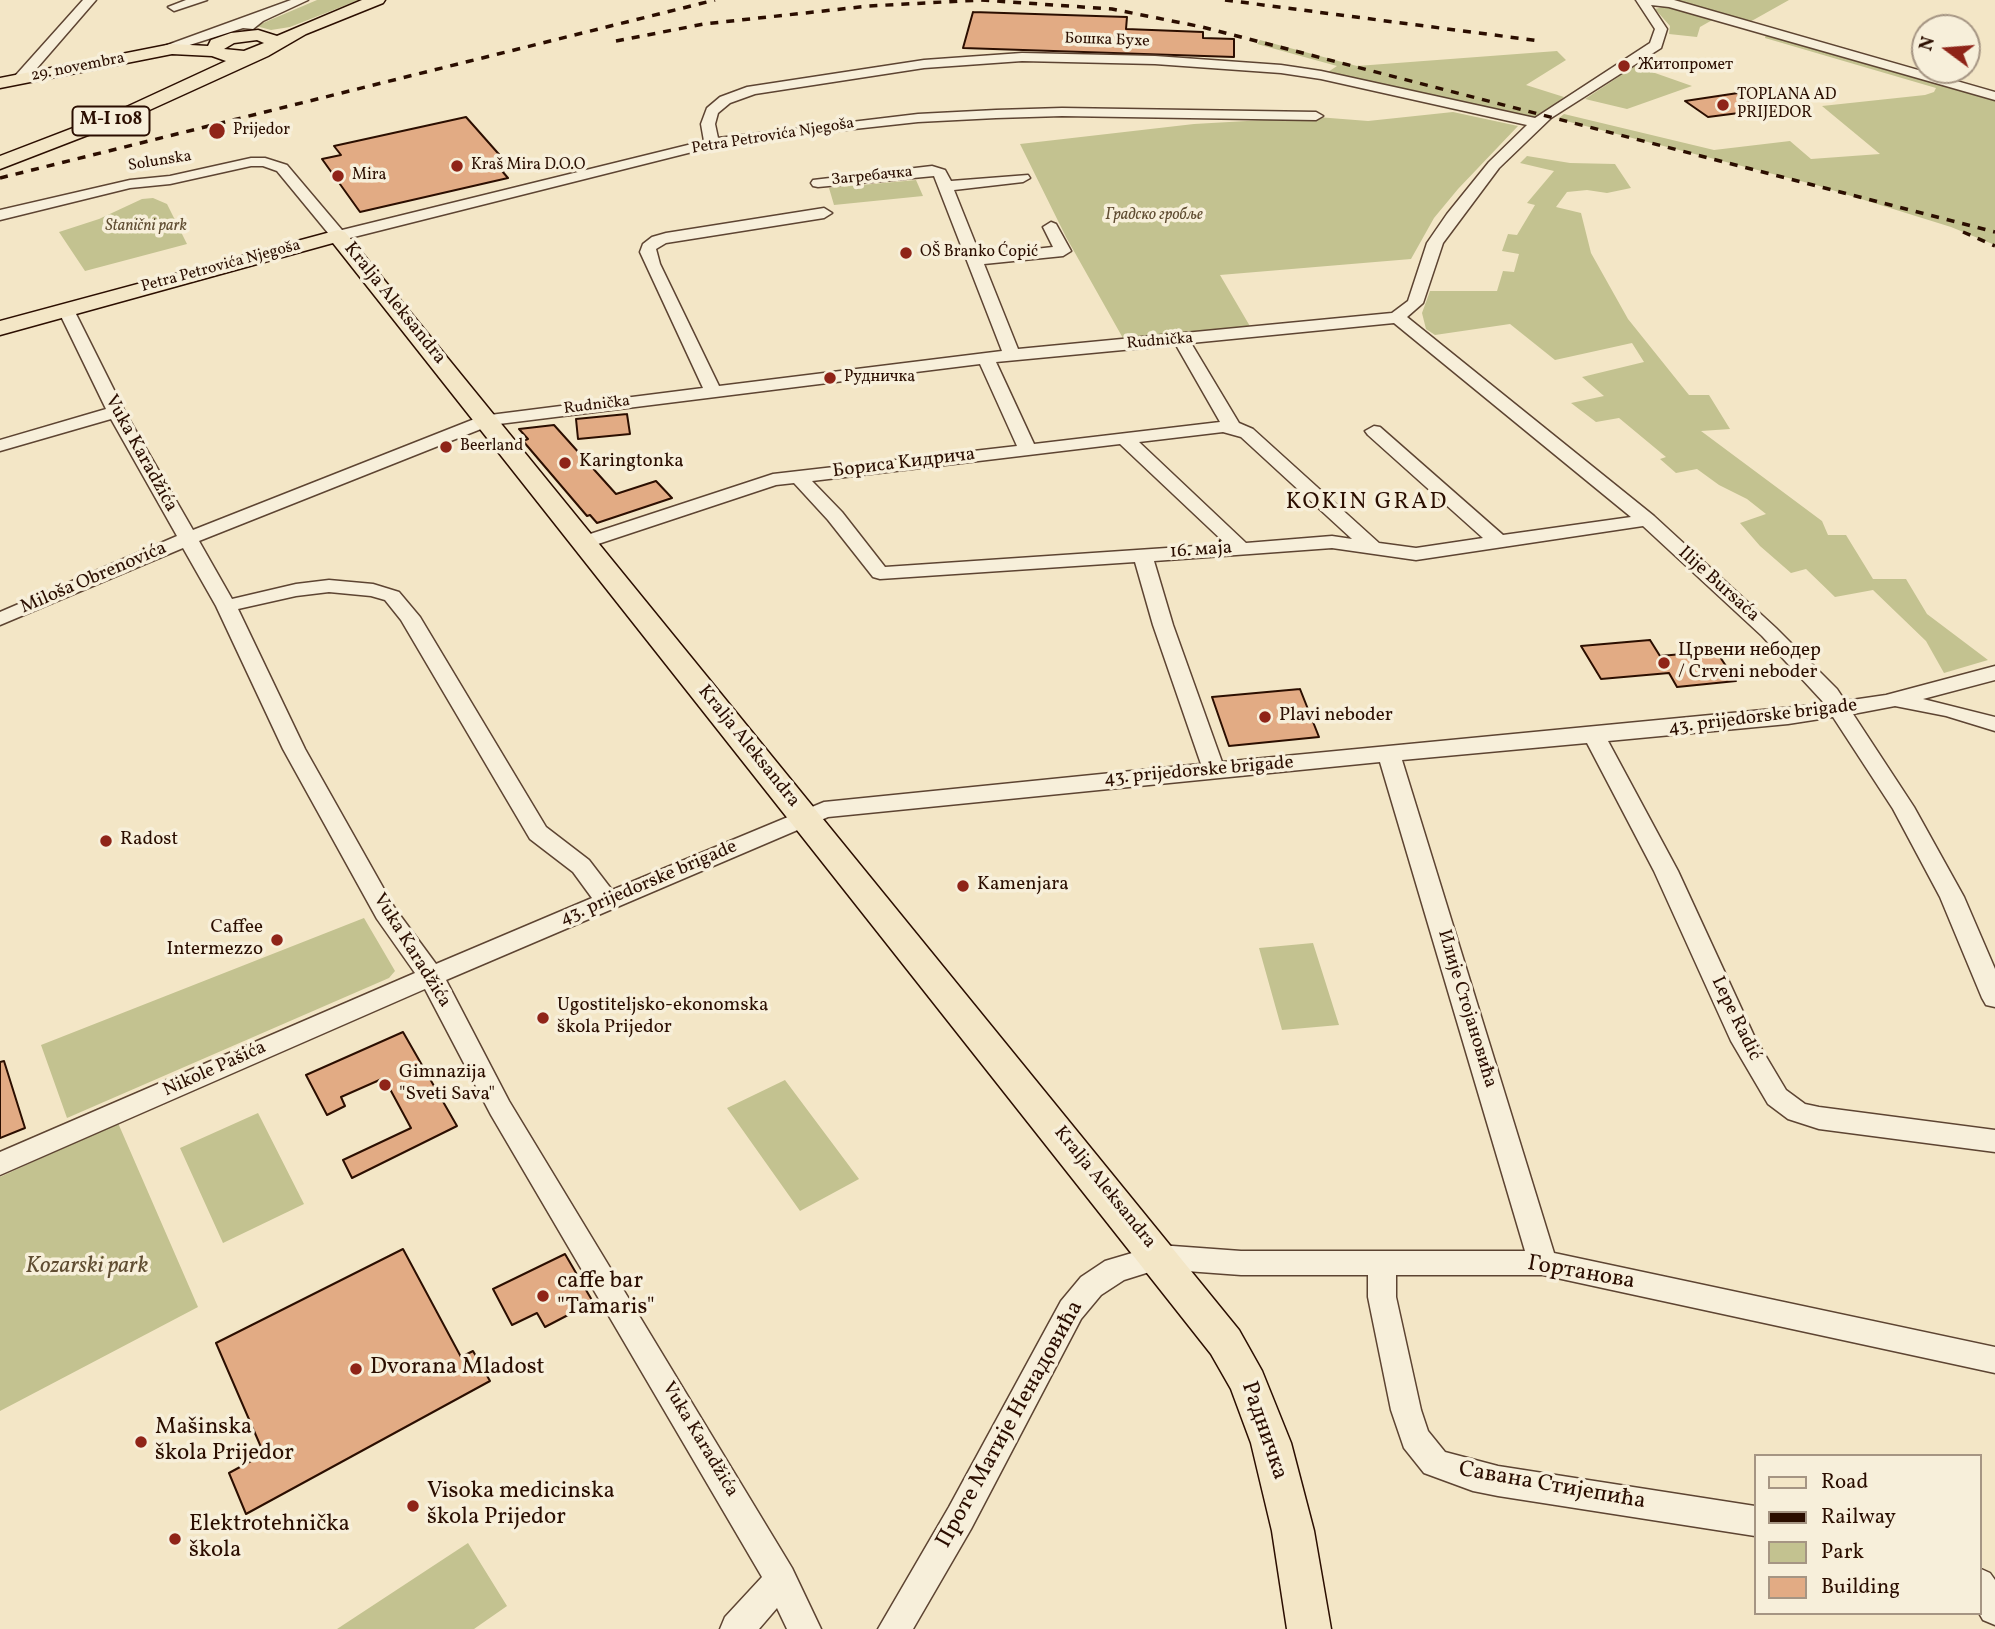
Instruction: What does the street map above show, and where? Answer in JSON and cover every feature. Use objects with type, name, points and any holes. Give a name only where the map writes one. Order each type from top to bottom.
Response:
[{"type":"main road","name":"M-I 108","points":[[0,163],[127,114],[223,51],[261,32],[300,30],[377,0]]},
{"type":"main road","name":"M-I 108","points":[[223,51],[256,54],[261,32]]},
{"type":"main road","name":"29. novembra","points":[[0,83],[155,52],[186,48],[223,51]]},
{"type":"main road","name":"Petra Petrovića Njegoša","points":[[0,328],[338,236]]},
{"type":"main road","name":"Kralja Aleksandra","points":[[338,236],[1159,1257]]},
{"type":"main road","name":"Радничка","points":[[1159,1257],[1225,1342],[1248,1383],[1282,1484],[1309,1629]]},
{"type":"street","points":[[20,79],[90,0]]},
{"type":"street","points":[[166,19],[178,4],[201,0]]},
{"type":"street","name":"29. novembra","points":[[155,52],[261,32],[302,0]]},
{"type":"street","points":[[1642,0],[1671,3],[1995,96]]},
{"type":"street","points":[[1397,317],[1415,303],[1436,243],[1472,189],[1537,123],[1560,105],[1656,45],[1661,29],[1642,0]]},
{"type":"street","name":"Бошка Бухе","points":[[712,143],[708,124],[712,111],[724,100],[752,90],[924,64],[1022,57],[1155,60],[1281,69],[1321,75],[1537,123]]},
{"type":"street","name":"Petra Petrovića Njegoša","points":[[338,236],[712,143],[851,125],[996,114],[1075,112],[1316,116]]},
{"type":"street","name":"Solunska","points":[[0,215],[130,184],[170,180],[251,162],[265,162],[282,168],[338,236]]},
{"type":"street","name":"Загребачка","points":[[818,183],[932,170],[940,173],[945,186]]},
{"type":"street","points":[[1012,355],[945,186],[1023,178]]},
{"type":"street","points":[[713,391],[652,264],[649,247],[657,240],[666,238],[824,214]]},
{"type":"street","points":[[974,260],[1063,251],[1051,227]]},
{"type":"street","name":"Vuka Karadžića","points":[[66,310],[116,412],[226,606],[295,749],[374,893],[431,976],[500,1108],[781,1580],[804,1629]]},
{"type":"street","name":"Rudnička","points":[[187,539],[488,420],[1012,355],[1370,323],[1397,317]]},
{"type":"street","name":"Ilije Bursaća","points":[[1397,317],[1647,520],[1769,632],[1829,694],[1903,807],[1952,897],[1995,998]]},
{"type":"street","points":[[1181,340],[1232,427],[1247,433],[1372,547]]},
{"type":"street","points":[[986,358],[1027,449]]},
{"type":"street","points":[[0,446],[116,412]]},
{"type":"street","name":"Бориса Kидрича","points":[[585,542],[751,486],[797,477],[1232,427]]},
{"type":"street","points":[[1374,431],[1500,542]]},
{"type":"street","points":[[1125,439],[1241,548]]},
{"type":"street","name":"16. маја","points":[[797,477],[835,516],[880,573],[1332,541],[1416,554],[1647,520]]},
{"type":"street","name":"Miloša Obrenovića","points":[[0,620],[187,539]]},
{"type":"street","points":[[1143,556],[1163,625],[1214,770]]},
{"type":"street","points":[[226,606],[296,590],[329,586],[373,590],[392,596],[410,617],[538,833],[581,866],[607,901]]},
{"type":"street","name":"43. prijedorske brigade","points":[[431,976],[803,816],[824,810],[1214,770],[1595,737],[1840,711],[1886,702],[1995,673]]},
{"type":"street","points":[[1886,702],[1925,705],[1995,724]]},
{"type":"street","name":"Lepe Radić","points":[[1595,737],[1666,871],[1744,1041],[1777,1097],[1797,1112],[1819,1118],[1995,1140]]},
{"type":"street","name":"Илије Стојановића","points":[[1390,755],[1543,1263]]},
{"type":"street","name":"Nikole Pašića","points":[[0,1164],[431,976]]},
{"type":"street","name":"Гортанова","points":[[1159,1257],[1241,1263],[1543,1263],[1995,1360]]},
{"type":"street","name":"Проте Матије Ненадовића","points":[[895,1629],[960,1518],[1071,1310],[1091,1286],[1115,1270],[1159,1257]]},
{"type":"street","name":"Савана Стијепића","points":[[1381,1262],[1382,1297],[1406,1410],[1415,1438],[1435,1463],[1498,1481],[1754,1521]]},
{"type":"street","points":[[737,1629],[781,1580]]},
{"type":"street","points":[[1981,1587],[1995,1609]]},
{"type":"green space","points":[[317,0],[359,0],[290,27],[271,30],[256,26]]},
{"type":"green space","points":[[1665,0],[1789,0],[1748,23]]},
{"type":"green space","points":[[1667,6],[1714,19],[1700,27],[1697,37],[1669,34],[1670,26],[1655,9]]},
{"type":"green space","points":[[1766,33],[1911,75],[1911,81],[1765,38]]},
{"type":"green space","points":[[1260,40],[1357,66],[1557,51],[1566,60],[1526,85],[1564,97],[1537,118],[1508,116],[1325,74],[1337,66],[1257,44]]},
{"type":"green space","points":[[1635,66],[1692,86],[1627,109],[1585,99]]},
{"type":"green space","points":[[1922,84],[1943,84],[1995,99],[1995,245],[1951,227],[1816,185],[1558,119],[1564,114],[1714,150],[1790,141],[1811,159],[1880,154],[1822,106],[1925,95],[1934,92],[1936,88]]},
{"type":"green space","name":"Градско гробље","points":[[1453,112],[1518,126],[1434,218],[1411,259],[1220,275],[1251,328],[1124,340],[1066,237],[1020,144],[1194,124],[1317,117],[1368,121]]},
{"type":"green space","points":[[1527,156],[1570,163],[1615,164],[1631,188],[1607,193],[1587,190],[1567,192],[1556,207],[1581,213],[1591,253],[1628,319],[1689,395],[1709,395],[1730,429],[1701,431],[1822,521],[1828,535],[1846,535],[1873,579],[1906,579],[1927,614],[1988,660],[1944,673],[1926,641],[1873,590],[1835,597],[1806,569],[1791,573],[1760,546],[1740,523],[1766,514],[1747,499],[1719,485],[1697,469],[1676,473],[1660,459],[1666,457],[1619,418],[1596,422],[1571,403],[1604,396],[1582,377],[1644,362],[1632,343],[1555,360],[1510,324],[1435,335],[1426,329],[1422,313],[1430,291],[1497,291],[1503,271],[1514,272],[1519,254],[1502,251],[1508,234],[1517,235],[1535,205],[1527,203],[1554,171],[1520,163]]},
{"type":"green space","points":[[916,180],[923,196],[834,205],[829,188]]},
{"type":"green space","name":"Stanični park","points":[[153,198],[167,204],[187,244],[85,271],[59,232],[99,219],[142,199]]},
{"type":"green space","points":[[364,918],[395,971],[389,978],[67,1118],[41,1045]]},
{"type":"green space","points":[[1313,943],[1339,1025],[1282,1030],[1259,948]]},
{"type":"green space","points":[[785,1080],[859,1179],[800,1211],[727,1108]]},
{"type":"green space","points":[[258,1113],[304,1204],[223,1243],[180,1148]]},
{"type":"green space","name":"Kozarski park","points":[[118,1123],[198,1307],[0,1411],[0,1177]]},
{"type":"green space","points":[[468,1543],[507,1606],[474,1629],[337,1629]]},
{"type":"building","points":[[973,12],[1127,17],[1126,29],[1203,32],[1203,38],[1234,39],[1234,57],[963,48]]},
{"type":"building","name":"TOPLANA AD PRIJEDOR","points":[[1738,93],[1762,110],[1708,117],[1685,101]]},
{"type":"building","name":"Kraš Mira D.O.O","points":[[466,117],[512,169],[502,171],[508,178],[360,212],[322,159],[341,155],[334,146]]},
{"type":"building","points":[[627,414],[630,434],[578,439],[576,419]]},
{"type":"building","name":"Karingtonka","points":[[554,425],[616,494],[656,481],[672,498],[597,523],[590,515],[587,516],[523,441],[528,439],[519,429]]},
{"type":"building","name":"Црвени небодер / Crveni neboder","points":[[1650,640],[1660,656],[1716,651],[1736,681],[1677,687],[1669,673],[1601,679],[1581,646]]},
{"type":"building","name":"Plavi neboder","points":[[1300,689],[1319,737],[1229,746],[1212,697]]},
{"type":"building","points":[[403,1032],[457,1126],[352,1178],[343,1160],[411,1128],[384,1078],[341,1097],[345,1106],[327,1115],[306,1075]]},
{"type":"building","points":[[4,1061],[25,1128],[0,1138],[0,1062]]},
{"type":"building","name":"Dvorana Mladost","points":[[403,1249],[461,1357],[473,1351],[490,1381],[246,1514],[229,1473],[264,1454],[216,1343]]},
{"type":"building","name":"caffe bar \"Tamaris\"","points":[[565,1254],[593,1302],[545,1327],[537,1313],[512,1325],[493,1289]]},
{"type":"railway","points":[[0,178],[715,0]]},
{"type":"railway","points":[[616,41],[704,24],[869,6],[981,0],[1112,9],[1202,27],[1995,232]]},
{"type":"railway","points":[[1225,0],[1540,41]]},
{"type":"railway","points":[[1963,232],[1995,246]]},
{"type":"place","name":"Житопромет","points":[[1624,66]]},
{"type":"place","name":"TOPLANA AD PRIJEDOR","points":[[1723,105]]},
{"type":"place","name":"Prijedor","points":[[217,131]]},
{"type":"place","name":"Kraš Mira D.O.O","points":[[457,166]]},
{"type":"place","name":"Mira","points":[[338,176]]},
{"type":"place","name":"OŠ Branko Ćopić","points":[[906,253]]},
{"type":"place","name":"Рудничка","points":[[830,378]]},
{"type":"place","name":"Beerland","points":[[446,447]]},
{"type":"place","name":"Karingtonka","points":[[565,463]]},
{"type":"place","name":"Црвени небодер / Crveni neboder","points":[[1664,663]]},
{"type":"place","name":"Plavi neboder","points":[[1265,717]]},
{"type":"place","name":"Radost","points":[[106,841]]},
{"type":"place","name":"Kamenjara","points":[[963,886]]},
{"type":"place","name":"Caffee Intermezzo","points":[[277,940]]},
{"type":"place","name":"Ugostiteljsko-ekonomska škola Prijedor","points":[[543,1018]]},
{"type":"place","name":"Gimnazija \"Sveti Sava\"","points":[[385,1085]]},
{"type":"place","name":"caffe bar \"Tamaris\"","points":[[543,1296]]},
{"type":"place","name":"Dvorana Mladost","points":[[356,1369]]},
{"type":"place","name":"Mašinska škola Prijedor","points":[[141,1442]]},
{"type":"place","name":"Visoka medicinska škola Prijedor","points":[[413,1506]]},
{"type":"place","name":"Elektrotehnička škola","points":[[175,1539]]},
{"type":"district","name":"KOKIN GRAD","points":[[1367,504]]}]
